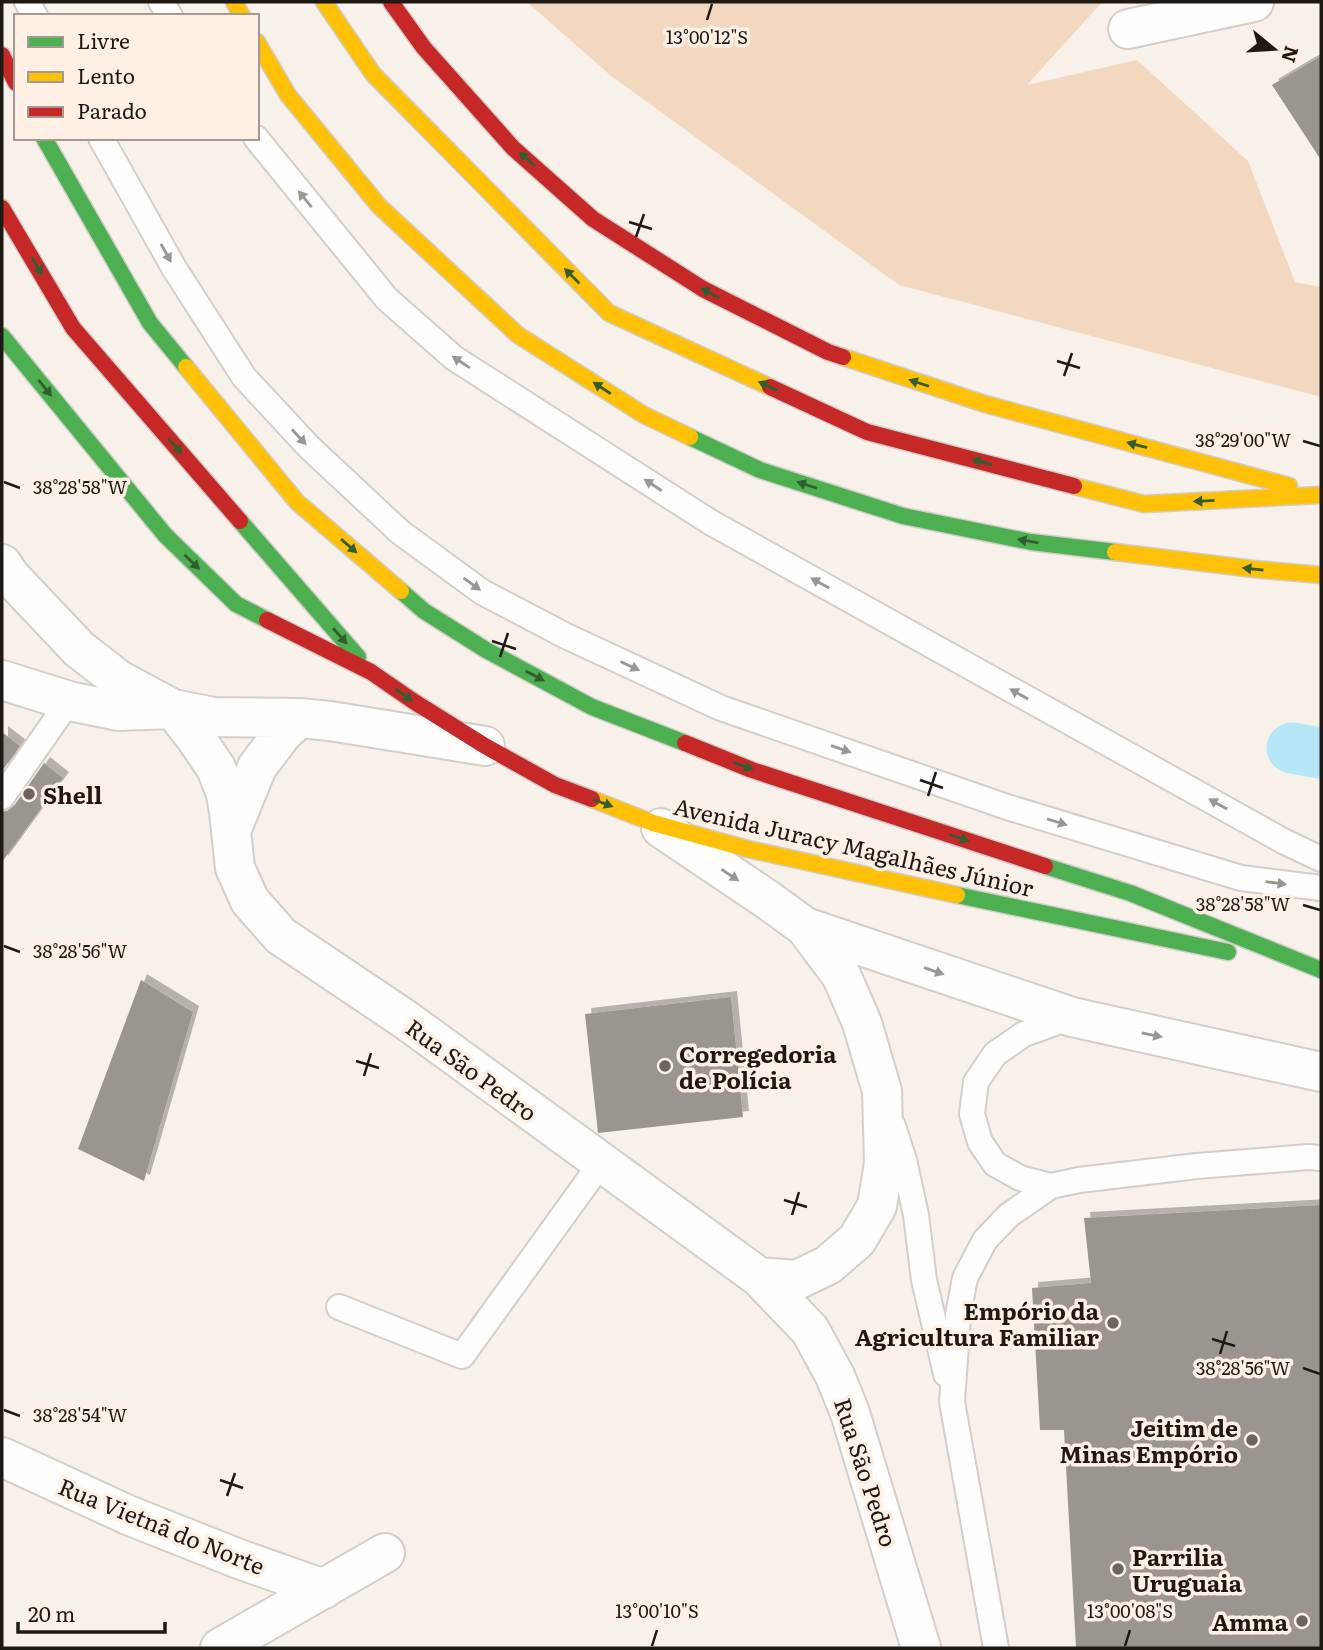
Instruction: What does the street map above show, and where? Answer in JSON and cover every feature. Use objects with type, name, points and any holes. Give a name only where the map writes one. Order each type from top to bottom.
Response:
[{"type":"main road","points":[[324,2],[373,74],[609,313],[867,432],[1144,504],[1321,495]]},
{"type":"main road","points":[[391,2],[424,48],[513,148],[593,219],[703,289],[828,352],[919,383],[985,404],[1321,495]]},
{"type":"main road","points":[[259,45],[288,95],[379,206],[518,335],[644,415],[760,470],[903,516],[1031,542],[1321,575]]},
{"type":"main road","points":[[2,55],[14,79]]},
{"type":"main road","name":"Avenida Juracy Magalhães Júnior","points":[[45,140],[150,323],[297,502],[424,611],[486,650],[592,707],[752,770],[1129,893],[1321,971]]},
{"type":"main road","points":[[2,208],[73,328],[371,672]]},
{"type":"main road","name":"Avenida Juracy Magalhães Júnior","points":[[2,336],[165,536],[236,604],[371,672],[485,746],[555,785],[653,823],[748,849],[1321,971]]},
{"type":"street","points":[[1128,29],[1254,2]]},
{"type":"street","points":[[2,564],[10,576],[79,649],[119,680],[173,709]]},
{"type":"street","points":[[2,680],[69,701],[118,711],[173,709],[214,717],[299,718],[485,746]]},
{"type":"street","name":"Rua São Pedro","points":[[173,709],[215,768],[226,794],[235,868],[250,901],[281,936],[406,1020],[759,1277],[810,1331],[835,1376],[850,1413],[922,1648]]},
{"type":"street","name":"Rua São Pedro","points":[[231,831],[257,766],[299,718]]},
{"type":"street","points":[[653,823],[805,927],[841,975],[862,1023],[882,1091],[884,1163],[877,1206],[857,1240],[828,1265],[797,1280],[759,1277]]},
{"type":"street","points":[[805,927],[1072,1017],[1321,1072]]},
{"type":"street","name":"Rua Vietnã do Norte","points":[[2,1457],[128,1515],[324,1589]]},
{"type":"street","points":[[220,1648],[385,1553]]},
{"type":"lane","points":[[102,140],[174,268],[244,377],[309,447],[400,531],[482,592],[546,626],[721,708],[1007,807],[1241,878],[1321,888]]},
{"type":"lane","points":[[258,140],[387,299],[454,358],[710,522],[1285,842],[1321,859]]},
{"type":"lane","points":[[2,797],[69,701]]},
{"type":"lane","points":[[1051,1186],[1020,1178],[995,1164],[979,1142],[972,1114],[976,1082],[995,1054],[1024,1034],[1072,1017]]},
{"type":"lane","points":[[882,1091],[904,1160],[916,1214],[924,1280],[952,1402],[996,1648]]},
{"type":"lane","points":[[952,1402],[958,1315],[965,1278],[985,1240],[1009,1215],[1051,1186],[1079,1180],[1197,1167],[1321,1158]]},
{"type":"lane","points":[[339,1307],[462,1356],[601,1163]]},
{"type":"shaded area","points":[[527,2],[1102,2],[1027,85],[1137,60],[1248,161],[1295,282],[1321,287],[1321,397],[899,285],[610,75]]},
{"type":"building","points":[[1321,56],[1321,160],[1272,85]]},
{"type":"building","points":[[2,732],[20,746],[2,771]]},
{"type":"building","points":[[44,763],[63,778],[2,862],[2,812],[14,806]]},
{"type":"building","points":[[141,980],[193,1012],[144,1181],[78,1149]]},
{"type":"building","name":"Corregedoria de Polícia","points":[[731,997],[743,1117],[598,1133],[585,1014]]},
{"type":"building","points":[[1321,1205],[1321,1648],[1076,1648],[1064,1430],[1040,1430],[1032,1288],[1091,1283],[1084,1218]]},
{"type":"waterway","points":[[1292,748],[1321,753]]},
{"type":"traffic: fast","points":[[45,140],[150,323],[186,367]]},
{"type":"traffic: fast","points":[[2,336],[165,535],[236,604],[267,620]]},
{"type":"traffic: fast","points":[[690,437],[760,470],[903,516],[1031,542],[1115,552]]},
{"type":"traffic: fast","points":[[240,521],[358,657]]},
{"type":"traffic: fast","points":[[401,591],[424,611],[486,650],[592,707],[685,743]]},
{"type":"traffic: fast","points":[[1045,866],[1130,893],[1321,970]]},
{"type":"traffic: fast","points":[[957,895],[1228,952]]},
{"type":"traffic: slow","points":[[234,2],[241,14]]},
{"type":"traffic: slow","points":[[324,2],[373,74],[609,313],[770,387]]},
{"type":"traffic: slow","points":[[259,45],[288,95],[379,206],[518,335],[644,415],[690,437]]},
{"type":"traffic: slow","points":[[843,357],[985,404],[1289,486]]},
{"type":"traffic: slow","points":[[186,367],[297,502],[401,591]]},
{"type":"traffic: slow","points":[[1074,486],[1144,504],[1321,495]]},
{"type":"traffic: slow","points":[[1115,552],[1321,575]]},
{"type":"traffic: slow","points":[[592,799],[653,823],[748,849],[957,895]]},
{"type":"traffic: jam","points":[[391,2],[424,48],[513,148],[593,219],[703,289],[843,357]]},
{"type":"traffic: jam","points":[[2,55],[14,79]]},
{"type":"traffic: jam","points":[[2,208],[73,328],[240,521]]},
{"type":"traffic: jam","points":[[770,387],[867,432],[1074,486]]},
{"type":"traffic: jam","points":[[267,620],[371,672],[485,746],[555,785],[592,799]]},
{"type":"traffic: jam","points":[[685,743],[752,770],[1045,866]]},
{"type":"place","name":"Shell","points":[[29,794]]},
{"type":"place","name":"Corregedoria de Polícia","points":[[665,1066]]},
{"type":"place","name":"Empório da Agricultura Familiar","points":[[1113,1323]]},
{"type":"place","name":"Jeitim de Minas Empório","points":[[1252,1440]]},
{"type":"place","name":"Parrilia Uruguaia","points":[[1118,1569]]},
{"type":"place","name":"Amma","points":[[1302,1621]]}]
